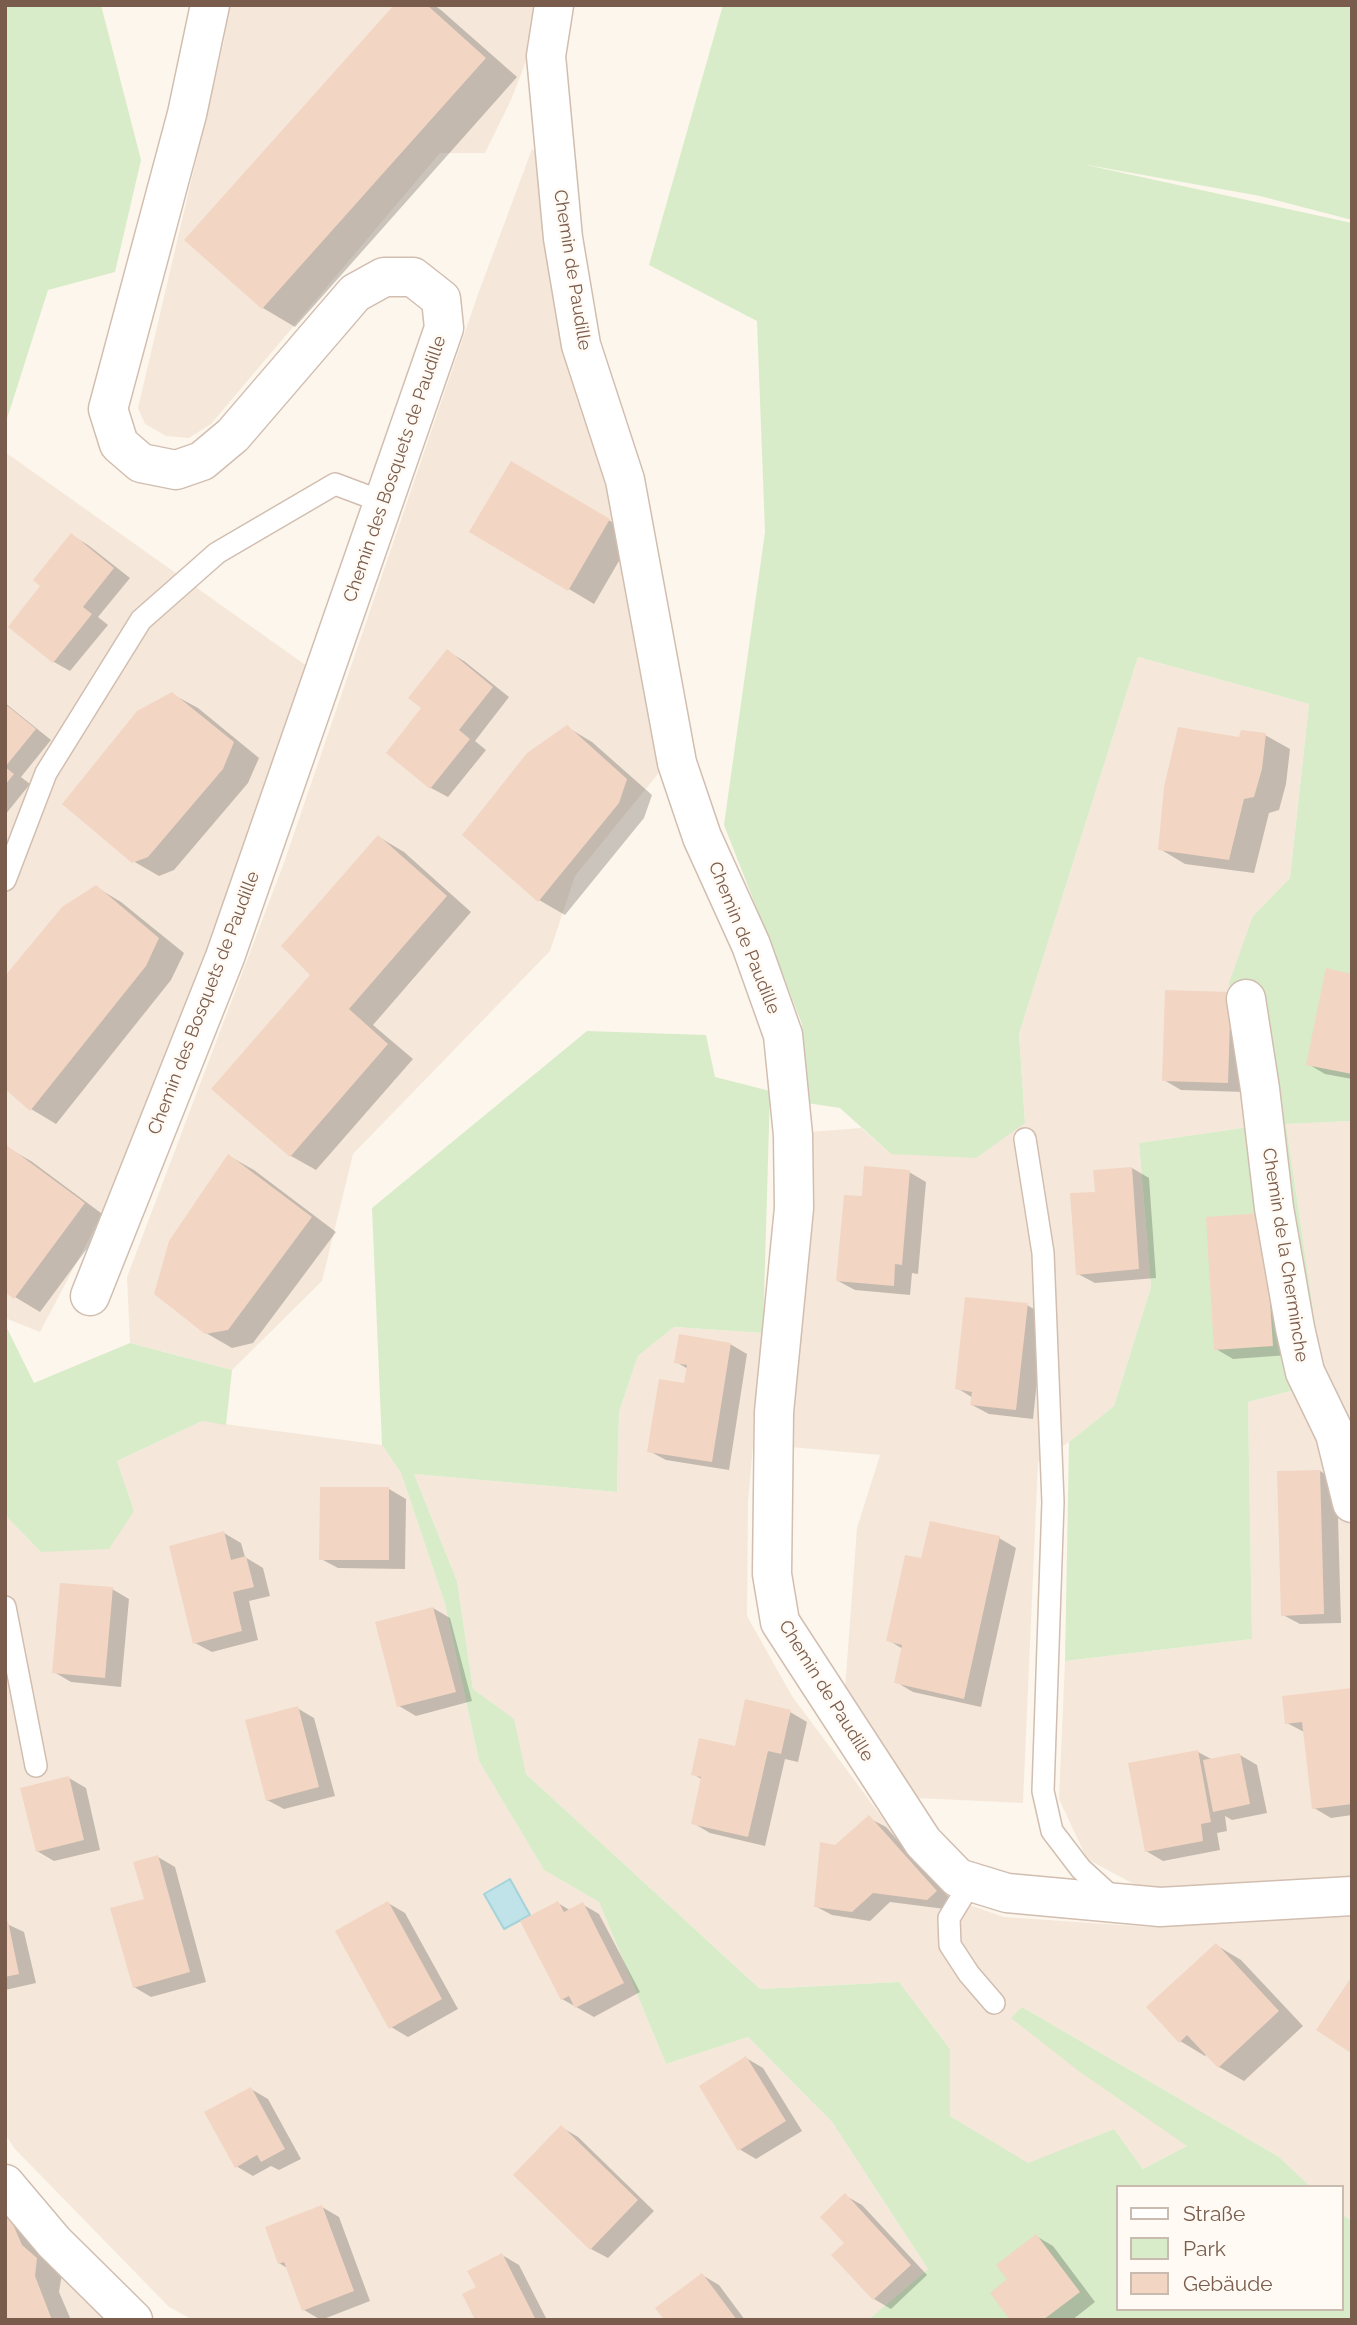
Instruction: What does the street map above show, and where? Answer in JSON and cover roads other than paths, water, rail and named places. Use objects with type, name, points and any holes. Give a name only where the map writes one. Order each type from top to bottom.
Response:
[{"type":"street","name":"Chemin des Bosquets de Paudille","points":[[90,1296],[225,957],[444,328],[441,299],[413,277],[384,277],[355,293],[233,435],[202,461],[176,470],[141,463],[119,444],[108,409],[187,114],[209,5]]},
{"type":"street","name":"Chemin de Paudille","points":[[554,5],[546,56],[563,238],[581,345],[625,480],[677,763],[702,837],[751,945],[783,1035],[793,1135],[794,1208],[774,1412],[772,1574],[780,1622],[923,1842],[958,1878],[1007,1893],[1160,1907],[1352,1896]]},
{"type":"street","name":"Chemin de la Cherminche","points":[[1245,999],[1260,1089],[1274,1208],[1304,1372],[1335,1434],[1352,1503]]},
{"type":"street","points":[[5,2184],[54,2242],[133,2320]]},
{"type":"lane","points":[[5,880],[46,773],[141,621],[217,552],[335,484],[383,502]]},
{"type":"lane","points":[[1025,1139],[1043,1254],[1053,1502],[1043,1791],[1052,1831],[1081,1869],[1119,1903]]},
{"type":"lane","points":[[5,1607],[36,1766]]},
{"type":"lane","points":[[971,1882],[949,1918],[950,1945],[969,1974],[994,2003]]},
{"type":"water","points":[[510,1879],[530,1915],[504,1929],[484,1894]]}]
